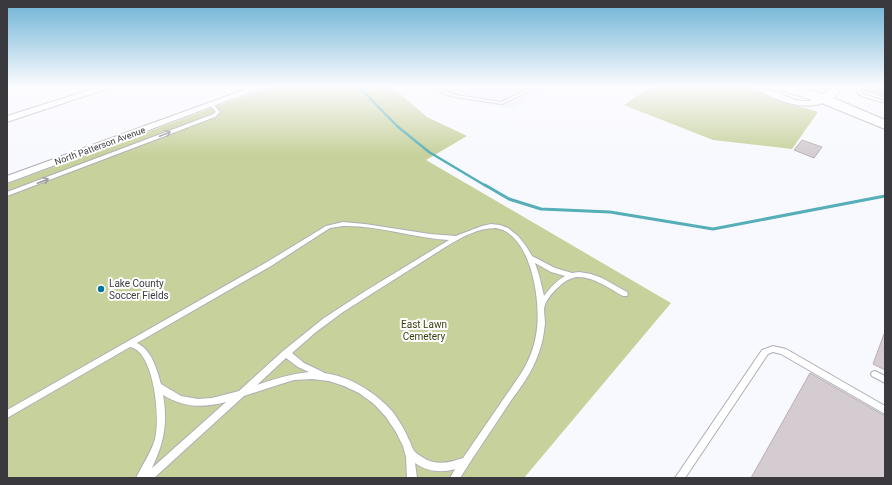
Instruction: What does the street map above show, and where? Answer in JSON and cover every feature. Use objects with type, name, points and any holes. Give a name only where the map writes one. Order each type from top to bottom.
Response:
[{"type":"main road","points":[[857,110],[885,126]]},
{"type":"main road","points":[[873,110],[885,114]]},
{"type":"street","points":[[7,119],[37,110]]},
{"type":"street","name":"North Patterson Avenue","points":[[7,180],[199,110]]},
{"type":"lane","points":[[7,194],[213,116],[218,112],[216,110]]},
{"type":"lane","points":[[7,414],[269,264],[328,227],[337,224],[357,224],[439,238],[457,238]]},
{"type":"lane","points":[[147,478],[286,353],[325,320],[457,238],[483,228],[492,226],[500,227],[511,232],[518,238],[530,257],[537,277],[542,304],[540,332],[535,355],[525,374],[455,478]]},
{"type":"lane","points":[[530,257],[553,270],[570,275]]},
{"type":"lane","points":[[542,304],[555,285],[562,278],[570,275],[582,274],[592,276],[625,294]]},
{"type":"lane","points":[[130,344],[141,349],[147,358],[158,387],[162,407],[162,427],[155,450],[141,478]]},
{"type":"lane","points":[[680,478],[764,352],[773,349],[783,351],[885,410]]},
{"type":"lane","points":[[286,353],[292,359],[313,372],[366,392],[380,404],[390,415],[400,431],[408,450],[412,478]]},
{"type":"lane","points":[[875,374],[885,380]]},
{"type":"lane","points":[[158,387],[171,396],[185,401],[201,402],[219,400],[269,382],[295,376],[331,378]]},
{"type":"lane","points":[[408,450],[415,457],[437,468],[450,467],[466,461]]},
{"type":"green space","name":"East Lawn Cemetery","points":[[208,110],[418,110],[427,117],[467,136],[426,160],[671,303],[524,478],[7,478],[7,184]]},
{"type":"green space","points":[[636,110],[810,110],[818,112],[792,149],[713,140]]},
{"type":"building","points":[[802,140],[822,147],[814,158],[794,150]]},
{"type":"building","points":[[885,334],[885,370],[873,364]]},
{"type":"building","points":[[810,373],[885,416],[885,478],[751,478]]},
{"type":"waterway","points":[[381,110],[397,126],[429,152],[486,186]]},
{"type":"waterway","points":[[485,185],[509,199],[541,209],[610,212],[713,229],[885,196]]},
{"type":"place","name":"Lake County Soccer Fields","points":[[101,289]]}]
